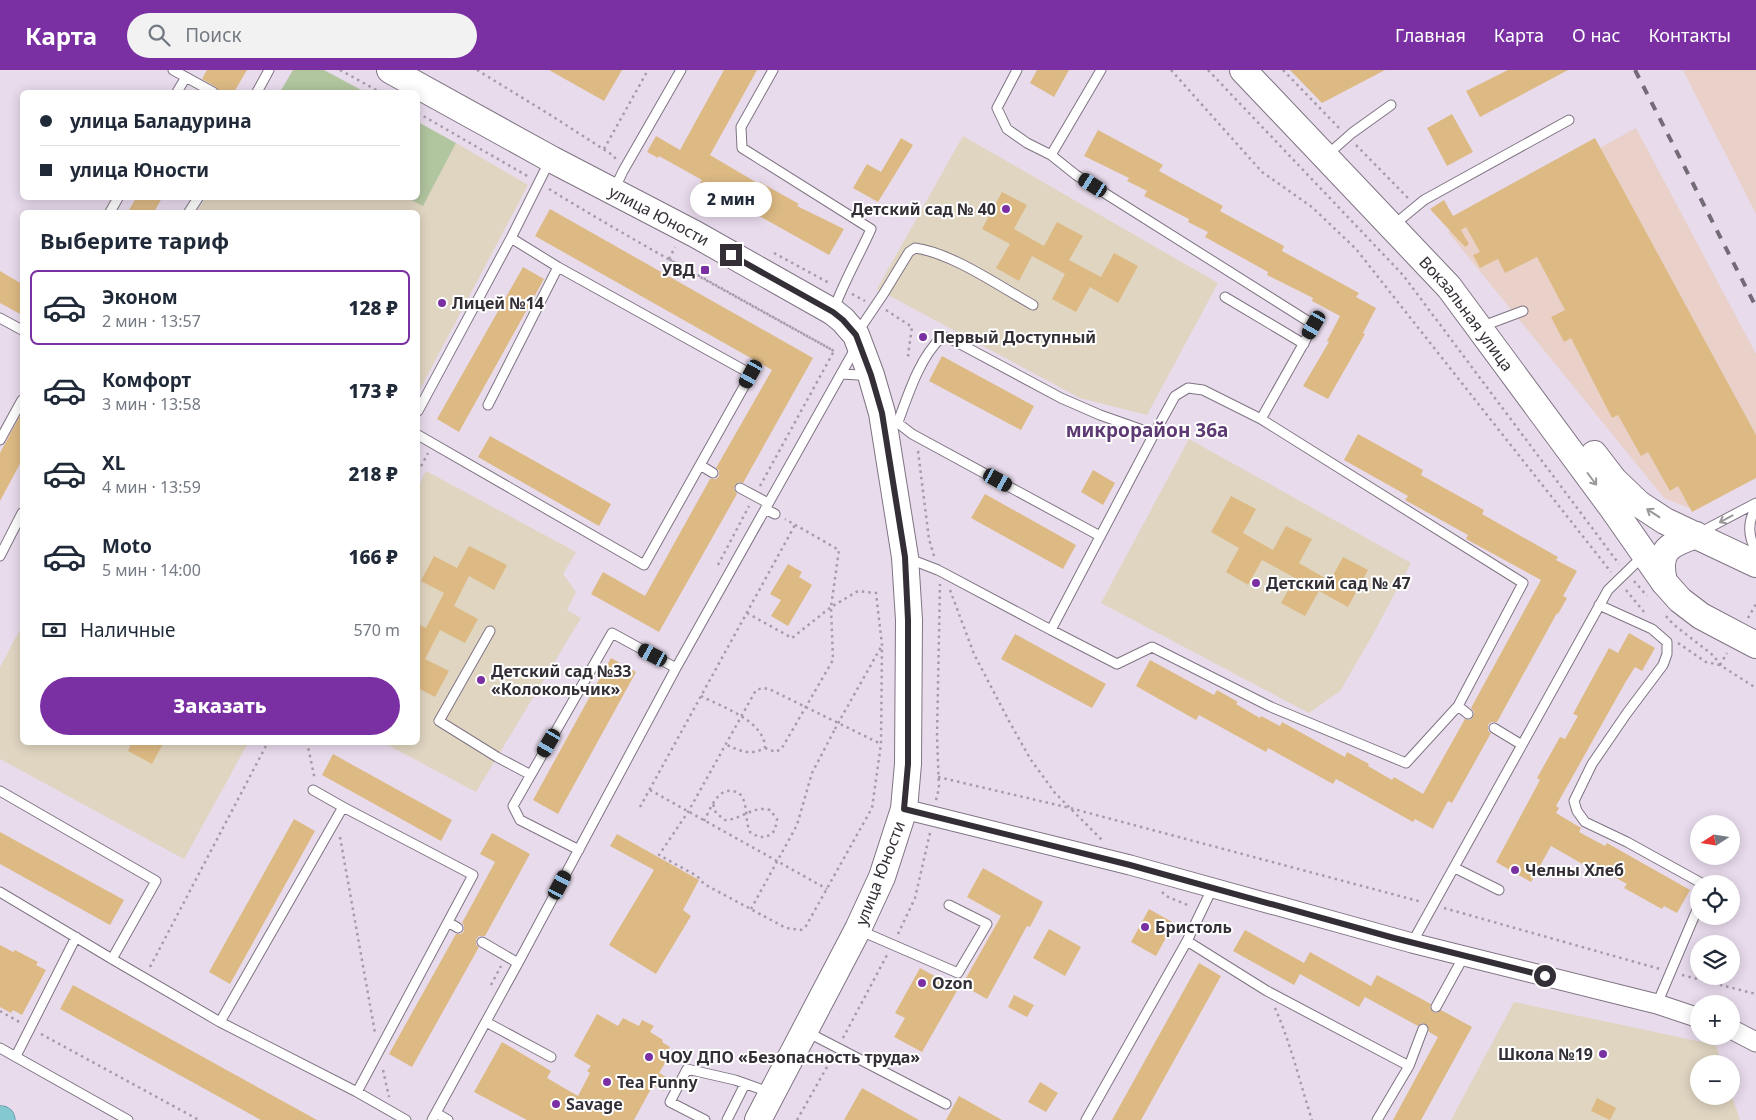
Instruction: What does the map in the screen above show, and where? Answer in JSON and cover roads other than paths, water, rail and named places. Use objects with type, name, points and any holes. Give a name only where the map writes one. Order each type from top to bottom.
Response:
[{"type":"main road","name":"улица Юности","points":[[390,70],[551,159],[695,234],[833,312],[843,320],[857,339],[873,383],[890,417],[905,557],[908,630],[908,764],[904,809],[882,877],[858,930],[758,1120]]},
{"type":"main road","name":"Вокзальная улица","points":[[1243,70],[1449,287],[1613,508],[1644,555],[1656,590],[1680,600],[1701,616],[1756,645]]},
{"type":"main road","name":"Вокзальная улица","points":[[1262,70],[1450,272],[1614,480],[1640,504],[1665,521],[1756,564]]},
{"type":"main road","points":[[1656,590],[1661,559],[1665,551],[1671,545],[1696,535]]},
{"type":"street","points":[[904,809],[1130,865],[1464,956],[1656,1004],[1690,1015]]},
{"type":"street","points":[[1740,1034],[1756,1042]]},
{"type":"lane","points":[[173,70],[209,90]]},
{"type":"lane","points":[[258,90],[269,70]]},
{"type":"lane","points":[[614,191],[623,171],[681,70]]},
{"type":"lane","points":[[773,70],[740,127],[742,148],[871,229],[852,271],[841,289],[833,312]]},
{"type":"lane","points":[[1017,70],[997,108],[1008,128],[1027,142],[1051,155],[1076,175],[1314,325],[1261,418]]},
{"type":"lane","points":[[1051,155],[1101,70]]},
{"type":"lane","points":[[178,90],[186,77]]},
{"type":"lane","points":[[1335,148],[1391,104]]},
{"type":"lane","points":[[1401,220],[1424,200],[1569,120]]},
{"type":"lane","points":[[420,407],[551,159]]},
{"type":"lane","points":[[420,436],[644,565],[751,374],[558,267],[511,238]]},
{"type":"lane","points":[[448,1120],[434,1116],[518,964],[676,668],[841,374],[857,339],[909,252],[915,248],[932,251],[953,260],[1033,305]]},
{"type":"lane","points":[[488,405],[558,267]]},
{"type":"lane","points":[[1224,297],[1304,344]]},
{"type":"lane","points":[[1491,323],[1523,311]]},
{"type":"lane","points":[[0,318],[20,329]]},
{"type":"lane","points":[[1100,536],[912,434],[890,417],[912,384],[933,346],[941,338],[949,338],[1061,398],[1100,415],[1154,434]]},
{"type":"lane","points":[[841,374],[858,375],[873,383]]},
{"type":"lane","points":[[905,557],[938,570],[1051,630],[1117,664],[1152,647],[1271,707],[1406,763],[1458,706],[1523,583],[1261,418],[1203,390],[1188,388],[1175,396],[1051,630]]},
{"type":"lane","points":[[0,440],[20,404]]},
{"type":"lane","points":[[700,465],[713,473]]},
{"type":"lane","points":[[740,488],[767,506],[775,514]]},
{"type":"lane","points":[[1696,535],[1756,503]]},
{"type":"lane","points":[[1756,508],[1749,525],[1750,536],[1756,551]]},
{"type":"lane","points":[[0,556],[20,517]]},
{"type":"lane","points":[[1412,942],[1455,868],[1599,605],[1608,590],[1644,555]]},
{"type":"lane","points":[[1599,605],[1652,629],[1667,642],[1667,654],[1663,665],[1592,764],[1574,800],[1577,812],[1585,822],[1627,842],[1690,877]]},
{"type":"lane","points":[[490,631],[439,721],[497,757],[531,774]]},
{"type":"lane","points":[[579,850],[520,820],[513,806],[612,633],[676,668]]},
{"type":"lane","points":[[1458,706],[1468,714]]},
{"type":"lane","points":[[1494,728],[1522,744]]},
{"type":"lane","points":[[0,790],[156,881],[112,959]]},
{"type":"lane","points":[[313,790],[474,875],[357,1092]]},
{"type":"lane","points":[[220,1022],[343,806]]},
{"type":"lane","points":[[1455,868],[1499,890]]},
{"type":"lane","points":[[1086,1120],[1187,941],[1212,888]]},
{"type":"lane","points":[[0,892],[220,1022],[357,1092],[406,1120]]},
{"type":"lane","points":[[858,930],[958,974],[987,924],[949,905]]},
{"type":"lane","points":[[448,922],[458,928]]},
{"type":"lane","points":[[1656,1004],[1690,925]]},
{"type":"lane","points":[[16,1056],[76,936]]},
{"type":"lane","points":[[1187,941],[1267,991],[1409,1066]]},
{"type":"lane","points":[[482,942],[518,964]]},
{"type":"lane","points":[[1436,1007],[1464,956]]},
{"type":"lane","points":[[486,1022],[551,1057]]},
{"type":"lane","points":[[1377,1120],[1409,1066],[1423,1029]]},
{"type":"lane","points":[[805,1030],[946,1104]]},
{"type":"lane","points":[[0,1048],[128,1120]]},
{"type":"lane","points":[[705,1120],[670,1102],[687,1069],[736,1080],[772,1093]]},
{"type":"lane","points":[[727,1120],[745,1084]]},
{"type":"railway","points":[[1635,70],[1756,307]]},
{"type":"place","name":"Детский сад № 40","points":[[1006,209]]},
{"type":"place","name":"УВД","points":[[705,270]]},
{"type":"place","name":"Лицей №14","points":[[442,303]]},
{"type":"place","name":"Первый Доступный","points":[[923,337]]},
{"type":"place","name":"Детский сад № 47","points":[[1256,583]]},
{"type":"place","name":"Детский сад №33 «Колокольчик»","points":[[481,680]]},
{"type":"place","name":"Челны Хлеб","points":[[1515,870]]},
{"type":"place","name":"Бристоль","points":[[1145,927]]},
{"type":"place","name":"Ozon","points":[[922,983]]},
{"type":"place","name":"Школа №19","points":[[1603,1054]]},
{"type":"place","name":"ЧОУ ДПО «Безопасность труда»","points":[[649,1057]]},
{"type":"place","name":"Tea Funny","points":[[607,1082]]},
{"type":"place","name":"Savage","points":[[556,1104]]},
{"type":"district","name":"микрорайон 36а","points":[[1147,430]]}]
